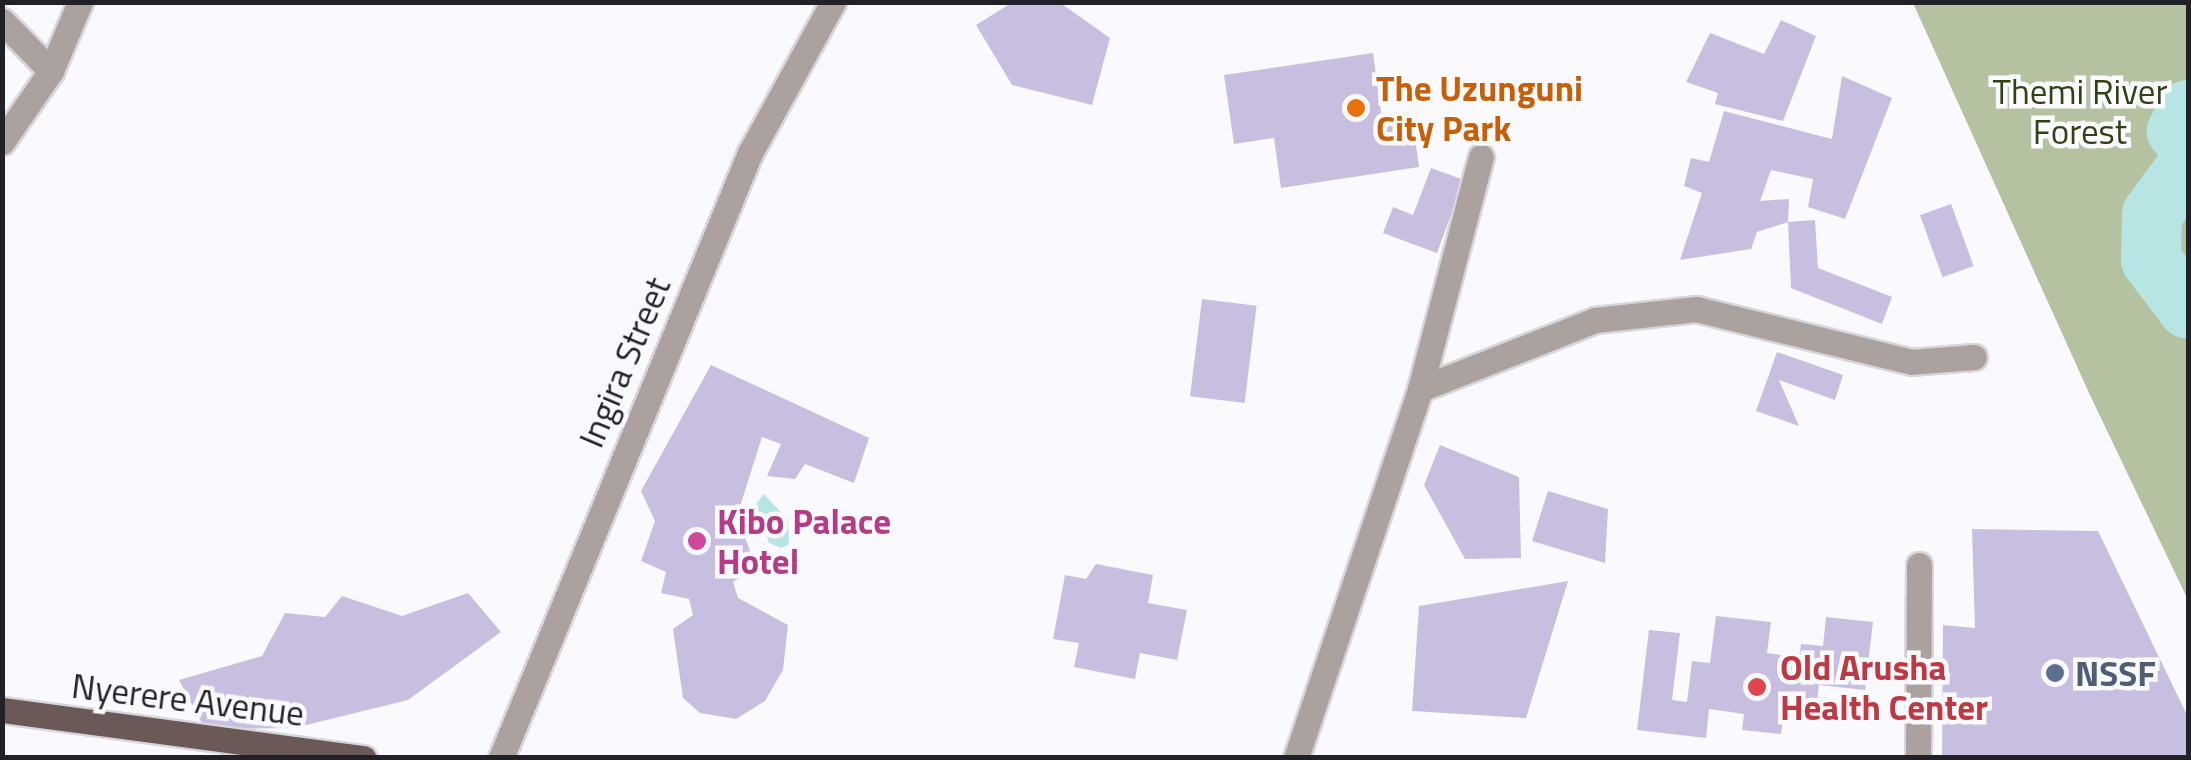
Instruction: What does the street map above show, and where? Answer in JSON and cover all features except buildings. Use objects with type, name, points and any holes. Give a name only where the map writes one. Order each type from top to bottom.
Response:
[{"type":"main road","name":"Nyerere Avenue","points":[[2,710],[364,758]]},
{"type":"street","points":[[2,142],[51,71],[80,2]]},
{"type":"street","name":"Ingira Street","points":[[501,758],[750,153],[832,2]]},
{"type":"street","points":[[2,21],[51,71]]},
{"type":"street","points":[[1296,758],[1420,389],[1482,157]]},
{"type":"street","points":[[1420,389],[1595,320],[1696,309],[1911,362],[1974,356]]},
{"type":"street","points":[[1918,758],[1919,565]]},
{"type":"green space","name":"Themi River Forest","points":[[1913,3],[2188,3],[2188,600],[2089,393]]},
{"type":"water","points":[[764,494],[788,520],[789,545],[781,548],[769,543],[756,504]]},
{"type":"waterway","points":[[2188,110],[2177,131],[2188,130]]},
{"type":"waterway","points":[[2188,165],[2152,214],[2151,260],[2188,309]]},
{"type":"place","name":"The Uzunguni City Park","points":[[1356,108]]},
{"type":"place","name":"Kibo Palace Hotel","points":[[697,541]]},
{"type":"place","name":"NSSF","points":[[2055,673]]},
{"type":"place","name":"Old Arusha Health Center","points":[[1757,687]]}]
